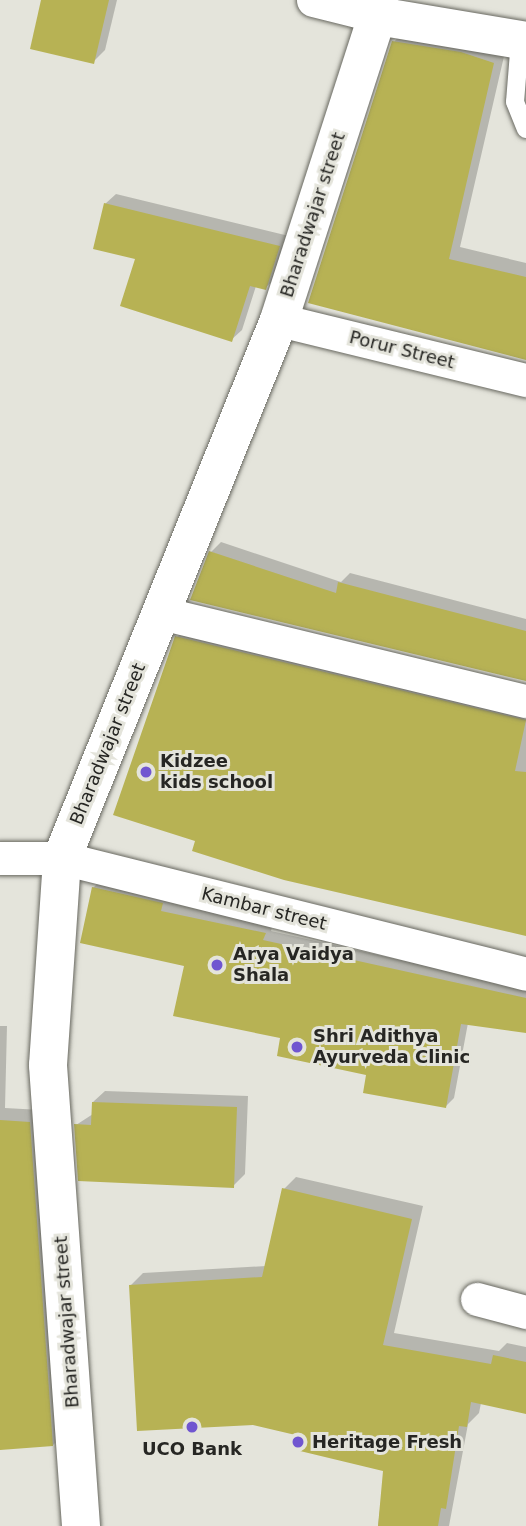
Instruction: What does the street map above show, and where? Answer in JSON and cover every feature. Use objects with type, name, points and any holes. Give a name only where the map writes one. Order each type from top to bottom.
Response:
[{"type":"street","points":[[313,0],[379,8],[523,41]]},
{"type":"street","name":"Bharadwajar street","points":[[81,1526],[48,1065],[62,858],[279,320],[379,8]]},
{"type":"street","name":"Porur Street","points":[[279,320],[526,380]]},
{"type":"street","points":[[161,613],[526,701]]},
{"type":"street","name":"Kambar street","points":[[0,858],[62,858],[526,974]]},
{"type":"street","points":[[477,1298],[526,1312]]},
{"type":"lane","points":[[523,41],[515,102],[526,129]]},
{"type":"building","points":[[41,0],[109,0],[94,64],[30,49]]},
{"type":"building","points":[[392,41],[461,52],[494,63],[449,259],[526,277],[526,360],[308,303]]},
{"type":"building","points":[[104,203],[280,246],[266,290],[250,286],[232,342],[120,306],[135,259],[93,249]]},
{"type":"building","points":[[209,551],[336,593],[338,582],[526,631],[526,681],[190,600]]},
{"type":"building","points":[[175,636],[526,720],[515,771],[526,772],[526,936],[284,880],[192,851],[195,841],[113,815]]},
{"type":"building","points":[[92,887],[163,903],[161,911],[266,933],[263,940],[526,998],[526,1033],[461,1024],[446,1108],[363,1093],[366,1075],[277,1056],[280,1038],[173,1016],[184,966],[80,943]]},
{"type":"building","points":[[92,1102],[237,1107],[234,1188],[78,1181],[74,1124],[91,1125]]},
{"type":"building","points":[[0,1120],[30,1122],[53,1446],[0,1450]]},
{"type":"building","points":[[282,1188],[412,1219],[383,1345],[491,1364],[493,1355],[526,1362],[526,1414],[471,1402],[467,1427],[459,1426],[446,1509],[441,1508],[438,1526],[378,1526],[383,1471],[300,1451],[304,1437],[253,1425],[137,1431],[129,1285],[262,1277]]},
{"type":"place","name":"Kidzee kids school","points":[[146,772]]},
{"type":"place","name":"Arya Vaidya Shala","points":[[217,965]]},
{"type":"place","name":"Shri Adithya Ayurveda Clinic","points":[[297,1047]]},
{"type":"place","name":"UCO Bank","points":[[192,1427]]},
{"type":"place","name":"Heritage Fresh","points":[[298,1442]]}]
